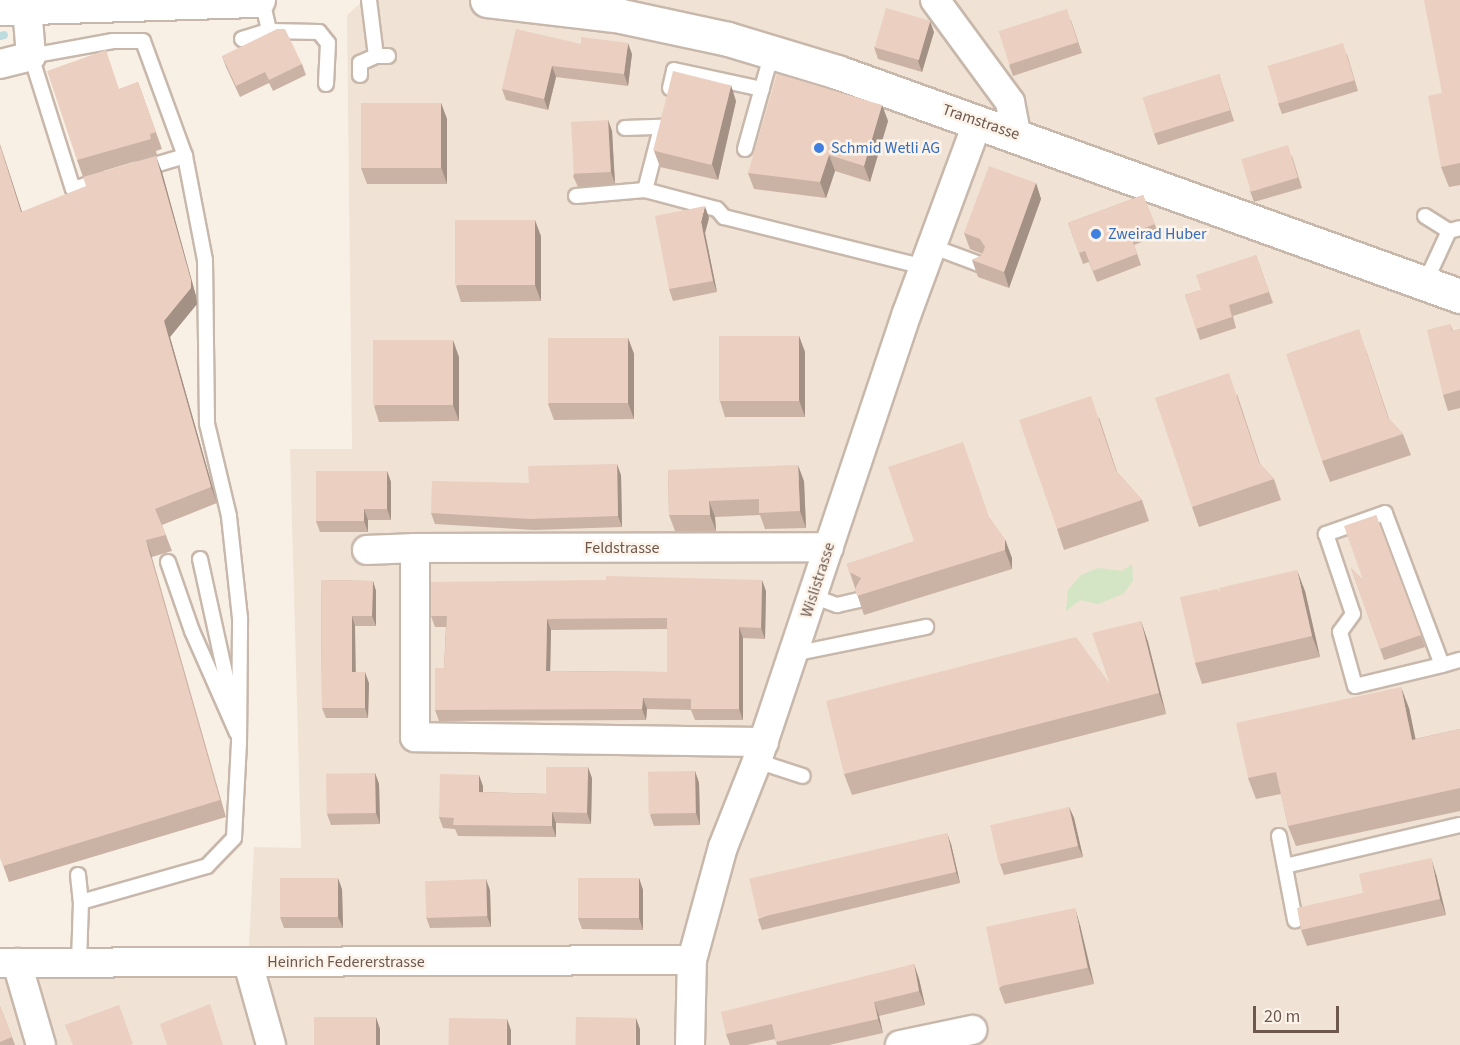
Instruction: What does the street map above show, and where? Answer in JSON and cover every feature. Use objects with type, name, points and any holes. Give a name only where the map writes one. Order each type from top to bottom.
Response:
[{"type":"main road","points":[[13,7],[258,0]]},
{"type":"main road","name":"Tramstrasse","points":[[487,0],[621,16],[772,52],[1016,134],[1460,296]]},
{"type":"street","points":[[935,0],[1010,102],[1016,134]]},
{"type":"street","points":[[0,64],[31,56],[13,7]]},
{"type":"street","name":"Wislistrasse","points":[[690,1045],[692,960],[723,847],[760,751],[928,256],[978,121]]},
{"type":"street","name":"Feldstrasse","points":[[366,550],[829,547]]},
{"type":"street","points":[[415,548],[404,738],[760,751]]},
{"type":"street","name":"Heinrich Federerstrasse","points":[[8,963],[692,960]]},
{"type":"street","points":[[8,963],[41,1045]]},
{"type":"street","points":[[248,963],[271,1045]]},
{"type":"street","points":[[900,1045],[972,1029]]},
{"type":"lane","points":[[262,0],[269,31]]},
{"type":"lane","points":[[360,75],[360,63],[382,56],[369,0]]},
{"type":"lane","points":[[242,39],[269,31],[320,32],[328,43],[326,84]]},
{"type":"lane","points":[[81,902],[207,866],[234,838],[239,738],[240,618],[229,516],[207,424],[205,260],[184,156],[143,41],[113,41],[31,56],[72,189],[184,156]]},
{"type":"lane","points":[[746,149],[772,52]]},
{"type":"lane","points":[[645,190],[674,70],[762,89]]},
{"type":"lane","points":[[625,128],[663,115]]},
{"type":"lane","points":[[576,196],[645,190],[717,209],[724,217],[982,265]]},
{"type":"lane","points":[[1425,216],[1454,230],[1425,283]]},
{"type":"lane","points":[[1442,665],[1385,513],[1326,534],[1353,614],[1340,632],[1355,686],[1442,665],[1460,660]]},
{"type":"lane","points":[[200,559],[239,738]]},
{"type":"lane","points":[[168,562],[192,631],[239,738]]},
{"type":"lane","points":[[812,596],[837,605],[859,600]]},
{"type":"lane","points":[[793,654],[926,627]]},
{"type":"lane","points":[[760,751],[803,776]]},
{"type":"lane","points":[[1285,866],[1460,825]]},
{"type":"lane","points":[[1279,836],[1295,920]]},
{"type":"lane","points":[[78,875],[81,902],[80,962]]},
{"type":"shaded area","points":[[364,0],[1460,0],[1460,1045],[0,1045],[0,963],[248,963],[254,847],[301,848],[290,449],[352,449],[347,15]]},
{"type":"green space","points":[[1132,564],[1133,581],[1123,594],[1098,604],[1080,600],[1066,611],[1068,590],[1081,575],[1098,568],[1122,571]]},
{"type":"building","points":[[1424,0],[1460,0],[1460,163],[1441,167],[1428,96],[1442,93]]},
{"type":"building","points":[[886,8],[930,21],[919,60],[875,47]]},
{"type":"building","points":[[1067,9],[1078,42],[1009,65],[999,31]]},
{"type":"building","points":[[277,29],[285,29],[302,64],[269,80],[265,72],[236,86],[222,56]]},
{"type":"building","points":[[516,29],[581,44],[581,37],[628,43],[624,74],[552,66],[544,99],[502,89]]},
{"type":"building","points":[[1343,43],[1354,80],[1279,103],[1267,66]]},
{"type":"building","points":[[106,50],[119,89],[138,82],[156,132],[150,134],[151,139],[77,160],[47,71]]},
{"type":"building","points":[[673,71],[731,86],[711,165],[653,151]]},
{"type":"building","points":[[777,74],[882,105],[864,166],[829,155],[820,182],[748,173]]},
{"type":"building","points":[[1219,74],[1230,110],[1154,134],[1142,97]]},
{"type":"building","points":[[361,103],[441,103],[441,168],[361,168]]},
{"type":"building","points":[[608,120],[611,172],[574,174],[571,122]]},
{"type":"building","points":[[1288,145],[1298,178],[1251,192],[1241,159]]},
{"type":"building","points":[[0,146],[21,212],[86,186],[83,177],[156,156],[191,280],[191,288],[164,321],[211,487],[155,509],[166,535],[146,540],[220,800],[3,866],[0,857]]},
{"type":"building","points":[[989,166],[1036,183],[1004,272],[972,260],[982,255],[985,247],[980,239],[964,233]]},
{"type":"building","points":[[1143,195],[1155,224],[1130,234],[1137,254],[1093,271],[1085,251],[1079,253],[1068,223]]},
{"type":"building","points":[[705,206],[701,222],[713,281],[669,289],[655,216]]},
{"type":"building","points":[[455,220],[535,220],[535,285],[455,285]]},
{"type":"building","points":[[1256,255],[1269,292],[1229,305],[1232,317],[1196,329],[1185,295],[1201,290],[1196,275]]},
{"type":"building","points":[[1450,324],[1452,331],[1460,329],[1460,390],[1443,395],[1427,330]]},
{"type":"building","points":[[1359,329],[1388,418],[1403,434],[1322,461],[1286,354]]},
{"type":"building","points":[[719,336],[799,336],[799,401],[719,401]]},
{"type":"building","points":[[548,338],[628,338],[628,403],[548,403]]},
{"type":"building","points":[[373,340],[453,340],[453,405],[373,405]]},
{"type":"building","points":[[1229,373],[1259,463],[1274,479],[1192,507],[1155,398]]},
{"type":"building","points":[[1091,396],[1116,471],[1142,500],[1057,529],[1019,420]]},
{"type":"building","points":[[963,442],[989,517],[1005,539],[1005,550],[857,596],[855,589],[861,578],[849,572],[847,564],[914,541],[888,467]]},
{"type":"building","points":[[617,464],[618,516],[530,519],[431,513],[432,481],[529,483],[528,466]]},
{"type":"building","points":[[798,465],[800,511],[759,513],[759,499],[709,501],[710,515],[669,515],[668,470]]},
{"type":"building","points":[[316,471],[387,471],[387,509],[364,509],[364,521],[316,521]]},
{"type":"building","points":[[1376,515],[1421,635],[1380,649],[1351,568],[1363,580],[1344,526]]},
{"type":"building","points":[[1297,570],[1312,636],[1195,663],[1180,597],[1217,589],[1221,593],[1219,588]]},
{"type":"building","points":[[606,576],[762,580],[761,628],[739,627],[739,709],[691,709],[691,699],[643,698],[642,709],[435,710],[435,668],[444,668],[447,616],[431,616],[431,582],[606,580]],"holes":[[[667,618],[667,672],[546,671],[547,619]]]},
{"type":"building","points":[[321,580],[373,581],[372,616],[352,616],[352,672],[365,672],[365,708],[322,708]]},
{"type":"building","points":[[1141,621],[1159,693],[844,774],[826,701],[1076,637],[1110,684],[1092,633]]},
{"type":"building","points":[[1401,687],[1412,740],[1460,729],[1460,788],[1288,826],[1276,772],[1248,778],[1236,723]]},
{"type":"building","points":[[546,767],[588,767],[587,813],[552,812],[552,826],[453,825],[454,818],[439,817],[440,774],[479,775],[479,792],[546,794]]},
{"type":"building","points":[[695,771],[696,813],[649,814],[648,772]]},
{"type":"building","points":[[375,773],[376,813],[327,814],[326,774]]},
{"type":"building","points":[[1069,807],[1078,846],[999,864],[990,825]]},
{"type":"building","points":[[947,833],[956,872],[758,918],[749,879]]},
{"type":"building","points":[[1431,858],[1440,899],[1301,930],[1297,908],[1363,893],[1359,874]]},
{"type":"building","points":[[280,878],[338,878],[338,917],[280,917]]},
{"type":"building","points":[[578,878],[639,878],[639,918],[578,918]]},
{"type":"building","points":[[486,879],[487,916],[426,918],[425,881]]},
{"type":"building","points":[[1075,908],[1088,968],[999,987],[986,927]]},
{"type":"building","points":[[914,964],[919,991],[874,1002],[878,1019],[776,1042],[772,1024],[726,1034],[721,1012]]},
{"type":"building","points":[[210,1004],[223,1045],[167,1045],[160,1024]]},
{"type":"building","points":[[119,1005],[133,1044],[73,1045],[65,1025]]},
{"type":"building","points":[[0,1006],[12,1037],[0,1042]]},
{"type":"building","points":[[314,1017],[376,1017],[376,1045],[314,1045]]},
{"type":"building","points":[[576,1017],[636,1018],[636,1045],[576,1045]]},
{"type":"building","points":[[449,1018],[507,1019],[507,1045],[449,1045]]},
{"type":"waterway","points":[[0,36],[4,35]]},
{"type":"place","name":"Schmid Wetli AG","points":[[819,148]]},
{"type":"place","name":"Zweirad Huber","points":[[1096,234]]}]
